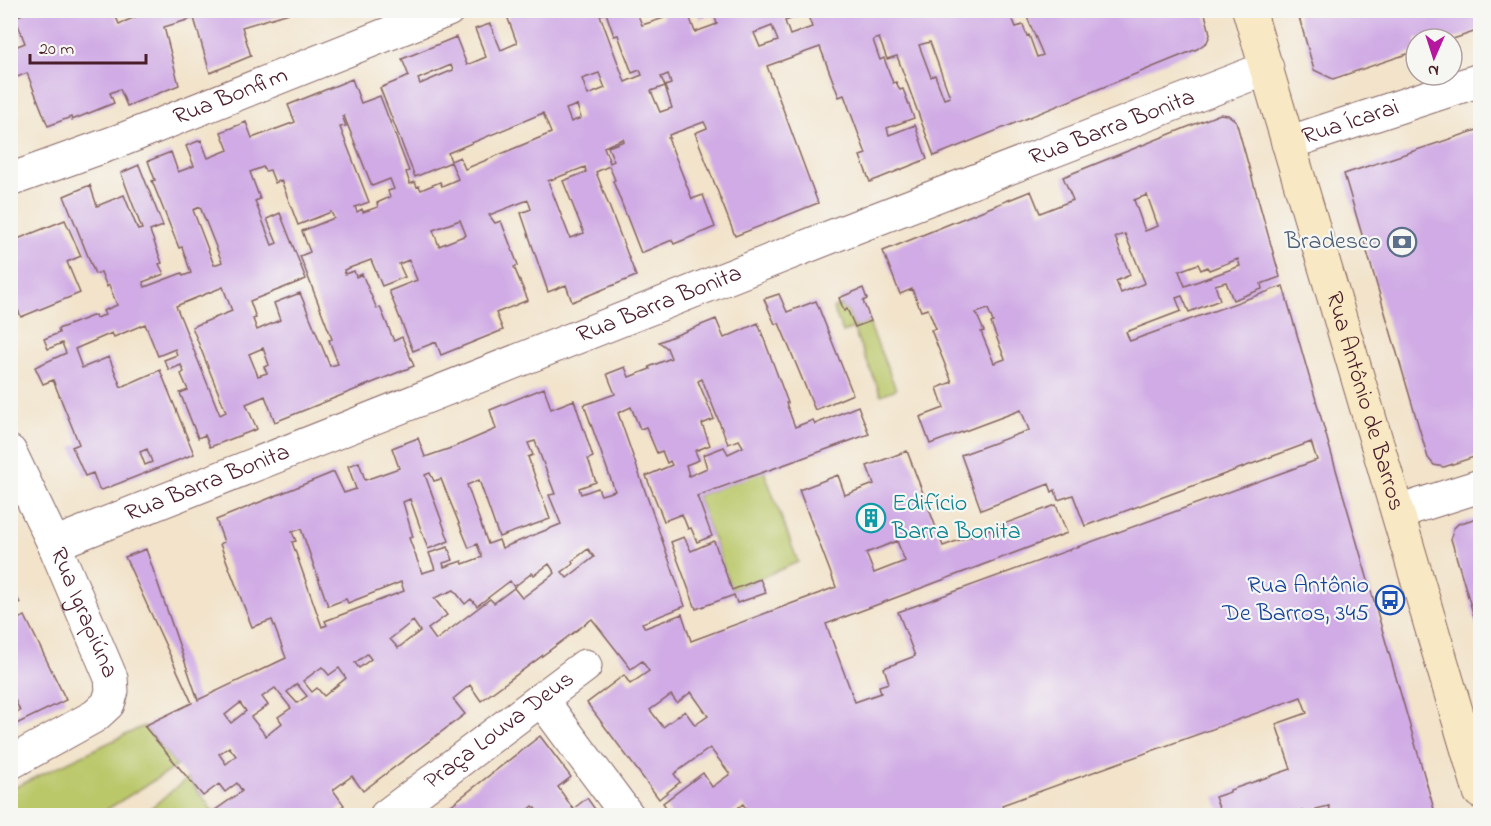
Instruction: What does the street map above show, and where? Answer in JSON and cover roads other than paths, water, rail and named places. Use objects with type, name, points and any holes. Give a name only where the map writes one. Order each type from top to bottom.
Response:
[{"type":"main road","name":"Rua Antônio de Barros","points":[[1250,10],[1480,792]]},
{"type":"street","name":"Rua Bonfim","points":[[10,180],[124,139],[448,10]]},
{"type":"street","name":"Rua Barra Bonita","points":[[54,544],[821,241],[1267,68]]},
{"type":"street","name":"Rua Ícarai","points":[[1288,143],[1480,80]]},
{"type":"street","name":"Rua Igrapiúna","points":[[10,452],[54,544],[111,678],[112,691],[108,704],[95,716],[10,763]]},
{"type":"street","points":[[1398,512],[1480,486]]},
{"type":"street","name":"Praça Louva Deus","points":[[386,816],[585,666]]},
{"type":"street","points":[[541,699],[628,816]]},
{"type":"place","name":"Bradesco","points":[[1402,242]]},
{"type":"place","name":"Edifício Barra Bonita","points":[[871,518]]},
{"type":"place","name":"Rua Antônio De Barros, 345","points":[[1390,600]]}]
